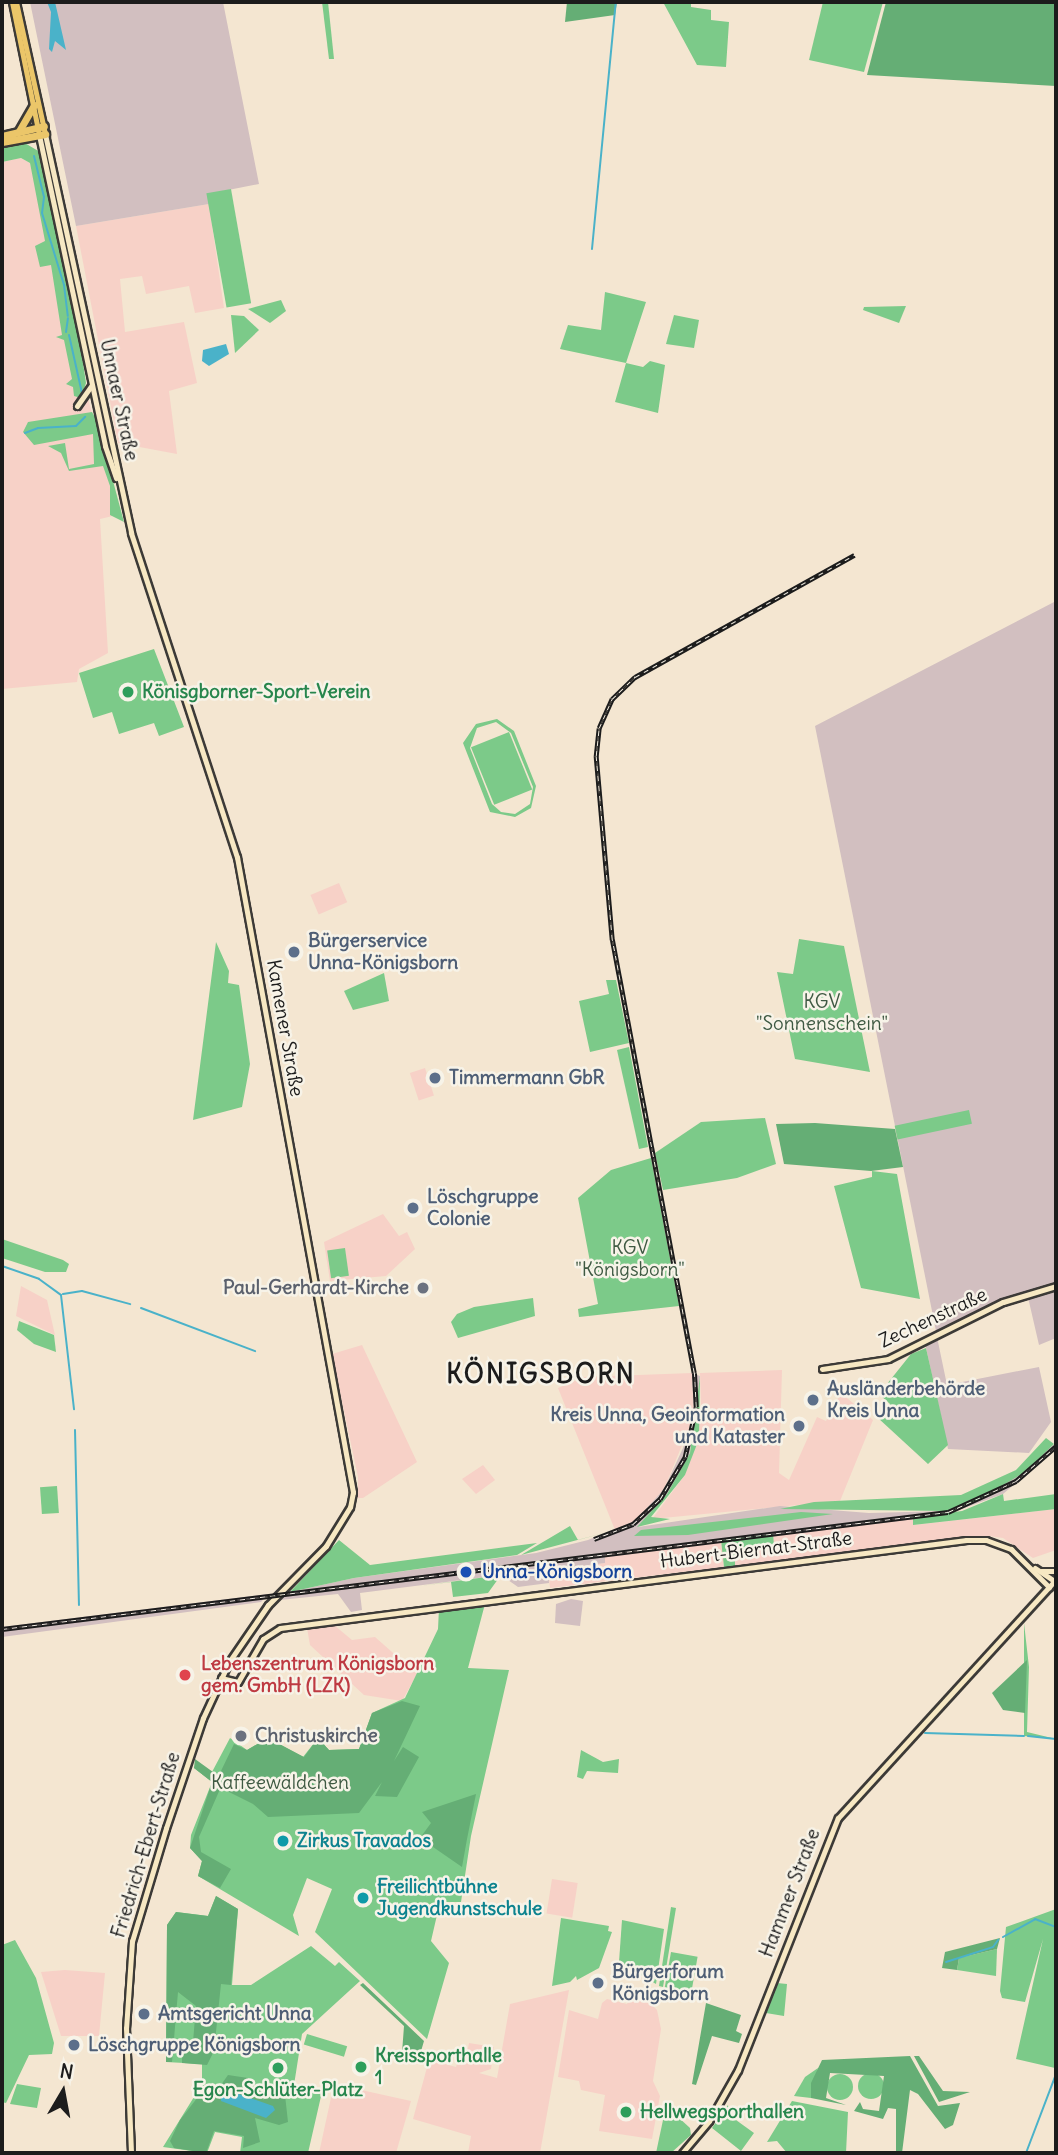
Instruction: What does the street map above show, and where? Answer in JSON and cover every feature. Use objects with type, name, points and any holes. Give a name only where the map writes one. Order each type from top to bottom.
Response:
[{"type":"highway","points":[[16,133],[29,121],[34,105]]},
{"type":"highway","points":[[2,139],[16,133],[42,131]]},
{"type":"highway","points":[[2,139],[42,131]]},
{"type":"main road","name":"Unnaer Straße","points":[[14,2],[92,383],[100,405]]},
{"type":"main road","name":"Unnaer Straße","points":[[14,2],[119,484]]},
{"type":"main road","points":[[77,406],[92,383]]},
{"type":"main road","name":"Kamener Straße","points":[[119,484],[138,557],[237,857],[350,1467],[350,1507],[326,1546],[300,1574]]},
{"type":"main road","name":"Zechenstraße","points":[[822,1368],[888,1359],[1003,1302],[1056,1286]]},
{"type":"main road","name":"Hubert-Biernat-Straße","points":[[221,1678],[237,1682],[267,1635],[281,1628],[389,1611],[977,1539],[1004,1545],[1053,1582]]},
{"type":"main road","points":[[1038,1569],[1056,1571]]},
{"type":"main road","name":"Friedrich-Ebert-Straße","points":[[131,2153],[125,2028],[134,1930],[196,1737],[221,1678],[259,1615],[300,1574]]},
{"type":"main road","name":"Hammer Straße","points":[[682,2153],[709,2121],[738,2070],[838,1818],[1053,1582]]},
{"type":"shaded area","points":[[30,2],[223,2],[259,184],[208,194],[209,204],[76,226]]},
{"type":"shaded area","points":[[21,158],[30,163],[117,515],[100,519],[108,653],[79,669],[77,682],[2,689],[2,162]]},
{"type":"shaded area","points":[[209,204],[224,308],[195,313],[189,286],[146,294],[142,276],[120,279],[125,332],[184,322],[197,383],[169,391],[177,454],[118,443],[76,226]]},
{"type":"shaded area","points":[[1056,601],[1056,1338],[1039,1345],[1027,1293],[937,1337],[947,1385],[1039,1367],[1051,1422],[1029,1453],[948,1449],[925,1343],[937,1336],[815,726]]},
{"type":"shaded area","points":[[339,883],[347,902],[319,914],[310,895]]},
{"type":"shaded area","points":[[425,1068],[434,1096],[419,1101],[410,1073]]},
{"type":"shaded area","points":[[383,1214],[399,1236],[407,1232],[415,1249],[386,1276],[330,1281],[324,1242]]},
{"type":"shaded area","points":[[21,1286],[47,1300],[55,1335],[16,1316]]},
{"type":"shaded area","points":[[362,1345],[417,1462],[363,1498],[358,1498],[358,1477],[332,1354]]},
{"type":"shaded area","points":[[782,1370],[779,1473],[789,1480],[817,1417],[826,1421],[841,1393],[873,1420],[840,1501],[652,1519],[685,1475],[701,1405],[700,1373]]},
{"type":"shaded area","points":[[692,1373],[694,1416],[664,1489],[635,1521],[615,1530],[558,1388],[584,1377]]},
{"type":"shaded area","points":[[692,1373],[700,1376],[690,1453],[667,1494],[638,1527],[780,1506],[869,1513],[947,1511],[997,1490],[1053,1445],[1056,1449],[1003,1494],[942,1516],[605,1554],[605,1563],[548,1570],[549,1583],[518,1587],[501,1575],[360,1593],[362,1610],[351,1612],[338,1594],[280,1600],[290,1592],[354,1578],[536,1553],[588,1540],[635,1521],[664,1489],[683,1448],[694,1416]]},
{"type":"shaded area","points":[[483,1465],[495,1480],[476,1494],[462,1479]]},
{"type":"shaded area","points":[[1056,1509],[1056,1550],[1033,1558],[1003,1538],[989,1536],[735,1566],[734,1552],[773,1545],[773,1534],[913,1517],[914,1525]]},
{"type":"shaded area","points":[[721,1540],[724,1567],[550,1588],[548,1570],[605,1563],[604,1554]]},
{"type":"shaded area","points":[[268,1594],[261,1602],[2,1637],[2,1627]]},
{"type":"shaded area","points":[[571,1599],[583,1601],[580,1626],[555,1623],[556,1604]]},
{"type":"shaded area","points":[[334,1625],[352,1640],[375,1637],[417,1674],[402,1701],[364,1695],[310,1645],[307,1628]]},
{"type":"shaded area","points":[[552,1879],[578,1883],[572,1918],[547,1914]]},
{"type":"shaded area","points":[[65,1970],[105,1973],[99,2036],[61,2036],[41,1972]]},
{"type":"shaded area","points":[[635,1988],[657,2010],[661,2029],[653,2081],[660,2096],[652,2139],[599,2131],[605,2095],[581,2090],[579,2081],[558,2077],[569,2010],[598,2019],[602,2003],[607,1999],[627,2004]]},
{"type":"shaded area","points":[[569,1990],[540,2153],[468,2153],[471,2136],[413,2119],[429,2060],[456,2067],[459,2056],[466,2058],[469,2043],[494,2047],[491,2069],[479,2073],[497,2078],[510,2004]]},
{"type":"shaded area","points":[[334,2084],[411,2101],[396,2153],[319,2153]]},
{"type":"green space","points":[[322,2],[328,2],[334,59],[329,59]]},
{"type":"green space","points":[[567,2],[617,2],[615,15],[565,22]]},
{"type":"green space","points":[[663,2],[691,2],[691,7],[711,10],[711,20],[729,22],[726,67],[697,65]]},
{"type":"green space","points":[[823,2],[883,2],[864,72],[809,60]]},
{"type":"green space","points":[[886,2],[1056,2],[1056,86],[867,75]]},
{"type":"green space","points":[[23,142],[40,152],[75,309],[86,383],[81,398],[74,396],[73,387],[66,384],[72,379],[64,340],[56,337],[62,335],[51,265],[40,267],[35,246],[45,241],[30,163],[21,158],[2,162],[2,146]]},
{"type":"green space","points":[[231,189],[251,303],[227,308],[206,193]]},
{"type":"green space","points":[[605,292],[646,302],[626,363],[560,349],[568,325],[601,330]]},
{"type":"green space","points":[[281,300],[286,311],[270,323],[248,309]]},
{"type":"green space","points":[[906,306],[899,323],[863,310],[864,307]]},
{"type":"green space","points":[[231,315],[244,316],[259,330],[235,353]]},
{"type":"green space","points":[[674,315],[699,320],[694,348],[666,344]]},
{"type":"green space","points":[[650,361],[665,365],[658,413],[615,402],[626,363],[643,367]]},
{"type":"green space","points":[[92,412],[97,421],[124,522],[110,515],[110,486],[103,466],[69,471],[61,453],[48,446],[65,443],[69,469],[94,464],[93,434],[34,445],[23,432],[28,422]]},
{"type":"green space","name":"Könisgborner-Sport-Verein","points":[[154,649],[184,727],[159,736],[154,723],[119,734],[112,712],[93,718],[79,673]]},
{"type":"green space","points":[[497,719],[514,731],[536,786],[531,808],[515,817],[490,812],[463,743],[476,724]],"holes":[[[496,722],[511,733],[533,787],[530,804],[515,814],[501,812],[492,804],[470,748],[477,728]]]},
{"type":"green space","points":[[509,732],[532,789],[494,805],[471,747]]},
{"type":"green space","name":"KGV \"Sonnenschein\"","points":[[799,939],[844,946],[870,1072],[795,1059],[777,972],[793,974]]},
{"type":"green space","points":[[216,942],[229,971],[228,983],[239,985],[250,1064],[242,1107],[193,1120]]},
{"type":"green space","points":[[384,973],[389,1001],[353,1010],[344,991]]},
{"type":"green space","points":[[606,980],[616,980],[629,1043],[590,1052],[579,1001],[609,994]]},
{"type":"green space","points":[[629,1047],[648,1147],[639,1149],[617,1050]]},
{"type":"green space","points":[[969,1110],[972,1124],[898,1139],[895,1126]]},
{"type":"green space","points":[[765,1118],[776,1164],[737,1178],[663,1190],[655,1153],[701,1122]]},
{"type":"green space","points":[[815,1123],[895,1129],[903,1167],[871,1171],[784,1164],[776,1124]]},
{"type":"green space","name":"KGV \"Königsborn\"","points":[[651,1158],[679,1306],[579,1317],[578,1309],[598,1304],[578,1198],[611,1170]]},
{"type":"green space","points":[[872,1171],[897,1174],[920,1299],[861,1288],[834,1186],[872,1177]]},
{"type":"green space","points":[[2,1239],[63,1260],[69,1264],[66,1272],[45,1272],[2,1258]]},
{"type":"green space","points":[[345,1248],[349,1276],[331,1278],[327,1251]]},
{"type":"green space","points":[[533,1298],[535,1316],[458,1338],[451,1322],[457,1314],[474,1307]]},
{"type":"green space","points":[[19,1321],[54,1335],[56,1352],[34,1344],[17,1330]]},
{"type":"green space","points":[[926,1348],[948,1445],[928,1464],[878,1418],[890,1404],[879,1394],[911,1354]]},
{"type":"green space","points":[[700,1376],[699,1439],[685,1475],[651,1517],[670,1519],[637,1527],[667,1494],[690,1453]]},
{"type":"green space","points":[[1046,1438],[1054,1444],[1025,1472],[976,1501],[947,1511],[780,1509],[814,1502],[961,1495],[1016,1470]]},
{"type":"green space","points":[[57,1486],[59,1513],[42,1514],[40,1487]]},
{"type":"green space","points":[[1003,1494],[1004,1501],[1056,1494],[1056,1509],[913,1525],[913,1517],[962,1511]]},
{"type":"green space","points":[[801,1512],[833,1514],[688,1535],[634,1536],[641,1530]]},
{"type":"green space","points":[[570,1526],[578,1540],[521,1555]]},
{"type":"green space","points":[[773,1534],[774,1545],[735,1552],[735,1566],[724,1567],[721,1540]]},
{"type":"green space","points":[[339,1540],[370,1565],[537,1543],[517,1555],[354,1578],[290,1592]]},
{"type":"green space","points":[[501,1575],[488,1593],[453,1597],[451,1582],[420,1586]]},
{"type":"green space","points":[[485,1604],[468,1668],[509,1670],[471,1836],[461,1902],[440,1902],[431,1941],[449,1963],[427,2039],[315,1932],[332,1889],[307,1878],[293,1915],[299,1936],[198,1876],[202,1861],[190,1848],[191,1835],[212,1782],[194,1768],[196,1763],[212,1772],[230,1738],[247,1750],[268,1738],[303,1757],[318,1738],[329,1750],[359,1749],[372,1713],[405,1698],[438,1629],[439,1608]]},
{"type":"green space","points":[[1024,1623],[1029,1667],[1027,1732],[1056,1739],[1024,1736]]},
{"type":"green space","points":[[1027,1660],[1025,1713],[1003,1710],[992,1693]]},
{"type":"green space","name":"Kaffeewäldchen","points":[[402,1701],[420,1706],[394,1761],[403,1747],[419,1757],[397,1797],[375,1796],[382,1782],[359,1813],[268,1817],[253,1804],[227,1791],[228,1782],[220,1773],[234,1744],[247,1750],[268,1738],[304,1757],[318,1738],[329,1750],[359,1749],[372,1713]]},
{"type":"green space","points":[[581,1750],[603,1762],[619,1759],[618,1773],[587,1771],[583,1779],[577,1777]]},
{"type":"green space","points":[[195,1759],[224,1780],[199,1837],[201,1852],[231,1869],[220,1888],[198,1876],[202,1861],[190,1848],[212,1782],[194,1768]]},
{"type":"green space","points":[[476,1794],[462,1867],[420,1838],[431,1823],[422,1812]]},
{"type":"green space","points":[[216,1896],[238,1909],[232,1985],[251,1985],[311,1946],[335,1966],[339,1962],[360,1981],[302,2034],[294,2085],[322,2092],[308,2153],[240,2153],[242,2137],[215,2132],[207,2153],[163,2147],[202,2084],[202,2064],[166,2062],[167,1925],[176,1912],[208,1916]]},
{"type":"green space","points":[[216,1896],[238,1909],[231,1985],[221,1984],[214,2051],[207,2065],[182,2063],[182,2055],[193,2042],[196,2006],[178,1992],[172,2062],[166,2062],[167,1925],[176,1912],[208,1916]]},
{"type":"green space","points":[[671,1907],[676,1908],[663,1987],[659,1986]]},
{"type":"green space","points":[[1056,1909],[1055,2068],[1016,2059],[1043,1939],[1025,2002],[1002,1998],[1000,1991],[1006,1927]]},
{"type":"green space","points":[[561,1918],[609,1926],[608,1931],[612,1932],[599,1968],[577,1980],[576,1976],[570,1982],[552,1986]]},
{"type":"green space","points":[[622,1920],[664,1929],[656,1984],[619,1962]]},
{"type":"green space","points":[[1000,1938],[997,1949],[959,1958],[957,1970],[942,1968],[945,1952]]},
{"type":"green space","points":[[15,1940],[36,1978],[54,2043],[52,2054],[29,2055],[6,2103],[2,2102],[2,1945]]},
{"type":"green space","points":[[997,1949],[996,1976],[957,1970],[959,1958]]},
{"type":"green space","points":[[671,1952],[698,1957],[691,1992],[665,1987]]},
{"type":"green space","points":[[363,1983],[424,2041],[419,2058],[402,2053],[404,2026],[360,1985]]},
{"type":"green space","points":[[777,1983],[787,1984],[784,2016],[766,2013]]},
{"type":"green space","points":[[706,2003],[741,2015],[736,2031],[742,2034],[739,2043],[712,2036],[696,2085],[692,2084]]},
{"type":"green space","points":[[307,2034],[347,2046],[344,2057],[304,2045]]},
{"type":"green space","points":[[910,2056],[938,2106],[960,2103],[953,2125],[945,2129],[918,2094],[910,2090],[902,2153],[896,2153],[896,2109],[888,2108],[883,2119],[854,2111],[860,2102],[863,2109],[879,2111],[884,2076],[830,2073],[826,2098],[846,2105],[811,2098],[811,2083],[822,2060]]},
{"type":"green space","points":[[914,2056],[919,2056],[943,2091],[970,2092],[939,2102]]},
{"type":"green space","points":[[818,2068],[811,2098],[794,2096],[805,2077]]},
{"type":"green space","points":[[871,2073],[880,2077],[884,2086],[880,2095],[871,2099],[862,2095],[858,2086],[862,2077]]},
{"type":"green space","points":[[840,2074],[849,2078],[853,2087],[849,2096],[840,2100],[831,2096],[827,2087],[831,2078]]},
{"type":"green space","points":[[228,2075],[248,2078],[248,2087],[253,2090],[285,2095],[288,2122],[279,2125],[255,2118],[260,2142],[243,2148],[244,2136],[214,2131],[206,2153],[174,2148],[170,2141],[180,2120],[201,2093],[213,2096]]},
{"type":"green space","points":[[17,2084],[41,2088],[37,2108],[10,2104]]},
{"type":"green space","points":[[792,2101],[848,2112],[846,2153],[787,2153],[777,2141],[767,2142]]},
{"type":"green space","points":[[728,2105],[729,2115],[754,2133],[741,2151],[712,2128]]},
{"type":"green space","points":[[666,2106],[690,2128],[691,2135],[671,2153],[656,2153]]},
{"type":"water","points":[[47,2],[55,2],[66,50],[55,41],[52,52],[49,49],[51,12]]},
{"type":"water","points":[[226,344],[229,354],[209,366],[202,361],[203,350]]},
{"type":"water","points":[[233,2092],[273,2106],[275,2110],[266,2118],[221,2101],[221,2093]]},
{"type":"waterway","points":[[592,249],[616,2]]},
{"type":"waterway","points":[[34,156],[44,197],[42,213],[64,285],[68,316]]},
{"type":"waterway","points":[[66,332],[68,318]]},
{"type":"waterway","points":[[69,335],[82,393]]},
{"type":"waterway","points":[[25,433],[38,428],[76,426],[85,417]]},
{"type":"waterway","points":[[2,1266],[39,1279],[61,1295],[74,1409]]},
{"type":"waterway","points":[[63,1294],[82,1291],[130,1304]]},
{"type":"waterway","points":[[141,1308],[255,1351]]},
{"type":"waterway","points":[[75,1430],[79,1605]]},
{"type":"waterway","points":[[925,1733],[1024,1736]]},
{"type":"waterway","points":[[1028,1736],[1056,1739]]},
{"type":"waterway","points":[[1003,1937],[1035,1919],[1056,1927]]},
{"type":"waterway","points":[[946,1962],[993,1947],[998,1940]]},
{"type":"waterway","points":[[1026,2153],[1056,2074]]},
{"type":"railway","points":[[594,1539],[633,1524],[660,1499],[685,1457],[696,1407],[694,1373],[612,940],[596,756],[599,728],[612,699],[635,677],[854,555]]},
{"type":"railway","points":[[2,1629],[948,1512],[1016,1481],[1056,1446]]},
{"type":"place","name":"Könisgborner-Sport-Verein","points":[[128,692]]},
{"type":"place","name":"Bürgerservice Unna-Königsborn","points":[[294,952]]},
{"type":"place","name":"Timmermann GbR","points":[[435,1078]]},
{"type":"place","name":"Löschgruppe Colonie","points":[[413,1208]]},
{"type":"place","name":"Paul-Gerhardt-Kirche","points":[[423,1288]]},
{"type":"place","name":"Ausländerbehörde Kreis Unna","points":[[813,1400]]},
{"type":"place","name":"Kreis Unna, Geoinformation und Kataster","points":[[799,1426]]},
{"type":"place","name":"Unna-Königsborn","points":[[466,1572]]},
{"type":"place","name":"Lebenszentrum Königsborn gem. GmbH (LZK)","points":[[185,1675]]},
{"type":"place","name":"Christuskirche","points":[[241,1736]]},
{"type":"place","name":"Zirkus Travados","points":[[283,1841]]},
{"type":"place","name":"Freilichtbühne Jugendkunstschule","points":[[363,1898]]},
{"type":"place","name":"Bürgerforum Königsborn","points":[[598,1983]]},
{"type":"place","name":"Amtsgericht Unna","points":[[144,2014]]},
{"type":"place","name":"Löschgruppe Königsborn","points":[[74,2045]]},
{"type":"place","name":"Kreissporthalle 1","points":[[361,2067]]},
{"type":"place","name":"Egon-Schlüter-Platz","points":[[278,2068]]},
{"type":"place","name":"Hellwegsporthallen","points":[[626,2112]]},
{"type":"district","name":"KÖNIGSBORN","points":[[541,1374]]}]
